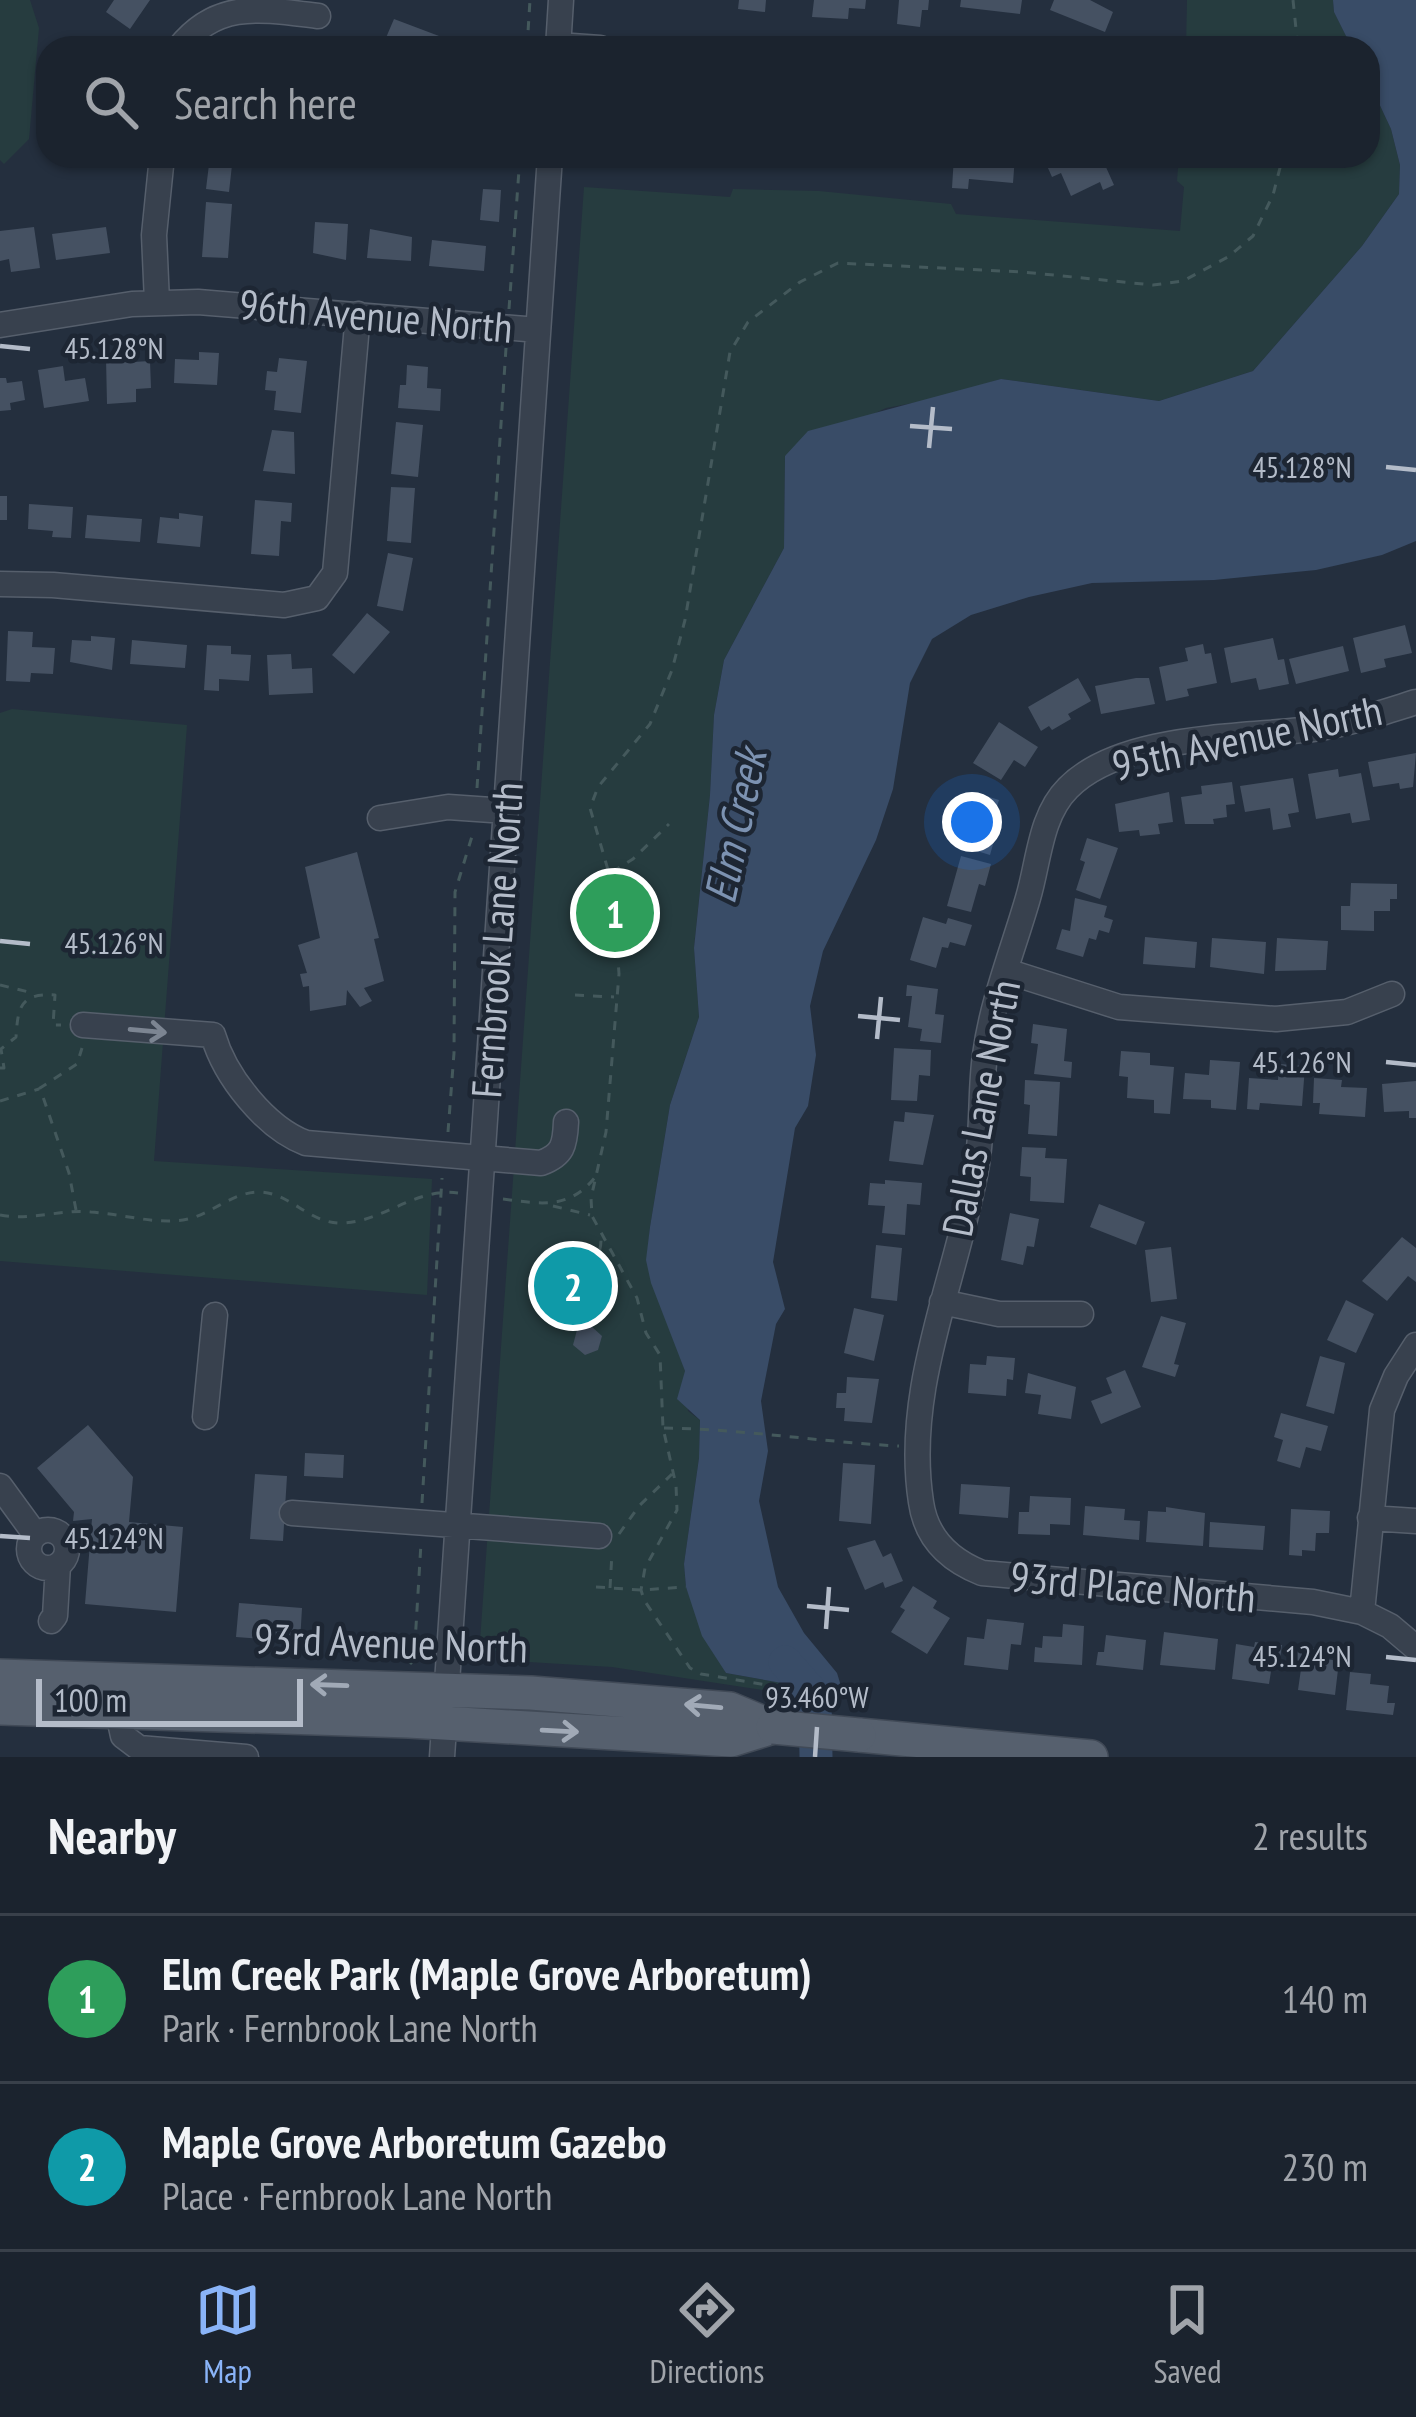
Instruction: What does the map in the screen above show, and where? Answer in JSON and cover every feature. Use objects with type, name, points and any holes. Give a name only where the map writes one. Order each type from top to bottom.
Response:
[{"type":"main road","name":"93rd Avenue North","points":[[0,1676],[446,1689],[730,1709],[773,1727],[1090,1757]]},
{"type":"main road","name":"93rd Avenue North","points":[[0,1708],[443,1740],[731,1740],[773,1727]]},
{"type":"street","points":[[559,36],[561,0]]},
{"type":"street","points":[[187,36],[210,16],[230,9],[318,16]]},
{"type":"street","points":[[157,302],[154,235],[160,168]]},
{"type":"street","name":"Fernbrook Lane North","points":[[443,1740],[549,168]]},
{"type":"street","name":"96th Avenue North","points":[[0,326],[157,302],[538,330]]},
{"type":"street","points":[[0,584],[284,605],[317,598],[335,574],[358,314]]},
{"type":"street","name":"95th Avenue North","points":[[1079,778],[1120,758],[1156,748],[1324,727],[1416,702]]},
{"type":"street","name":"Dallas Lane North","points":[[925,1523],[919,1447],[928,1361],[976,1167],[985,1052],[1047,824],[1054,805],[1079,778]]},
{"type":"street","points":[[380,818],[414,810],[506,811]]},
{"type":"street","points":[[1006,971],[1119,1007],[1276,1019],[1347,1012],[1392,994]]},
{"type":"street","points":[[83,1025],[213,1035],[256,1108],[286,1136],[306,1144],[541,1163],[557,1157],[564,1147],[566,1122]]},
{"type":"street","points":[[942,1302],[999,1314],[1082,1314]]},
{"type":"street","points":[[205,1418],[215,1315]]},
{"type":"street","points":[[1416,1345],[1382,1410],[1362,1612],[1390,1626],[1416,1648]]},
{"type":"street","points":[[0,1486],[32,1539],[30,1557],[39,1567],[58,1565],[56,1616],[51,1621]]},
{"type":"street","points":[[292,1513],[599,1535]]},
{"type":"street","points":[[1370,1518],[1416,1521]]},
{"type":"street","name":"93rd Place North","points":[[925,1523],[945,1552],[982,1574],[1313,1602],[1362,1612]]},
{"type":"street","points":[[0,1552],[32,1539]]},
{"type":"street","points":[[118,1713],[123,1736],[139,1748],[246,1757]]},
{"type":"path","points":[[528,36],[530,0]]},
{"type":"path","points":[[1293,0],[1297,36]]},
{"type":"path","points":[[405,1670],[414,1660],[441,1190],[454,1053],[455,892],[472,839],[476,808],[519,168]]},
{"type":"path","points":[[701,1674],[678,1654],[641,1590],[651,1553],[677,1510],[663,1428],[660,1355],[646,1333],[637,1298],[592,1216],[606,1132],[616,998],[616,907],[592,823],[592,798],[650,724],[667,686],[685,620],[730,352],[748,322],[800,282],[846,262],[1153,285],[1183,281],[1228,257],[1253,236],[1273,196],[1280,168]]},
{"type":"path","points":[[610,873],[633,859],[669,824]]},
{"type":"path","points":[[0,985],[55,995],[53,1025],[83,1025],[77,1064],[40,1088],[0,1101]]},
{"type":"path","points":[[0,1068],[4,1068],[1,1049],[16,1037],[17,1013],[35,994]]},
{"type":"path","points":[[575,994],[616,998]]},
{"type":"path","points":[[40,1088],[69,1173],[76,1212]]},
{"type":"path","points":[[550,1205],[578,1195],[598,1174]]},
{"type":"path","points":[[0,1215],[29,1219],[76,1212],[182,1220],[238,1195],[260,1192],[284,1199],[325,1222],[351,1223],[441,1190],[453,1192]]},
{"type":"path","points":[[499,1199],[592,1216]]},
{"type":"path","points":[[578,1277],[601,1252],[602,1234]]},
{"type":"path","points":[[663,1428],[774,1432],[836,1443],[919,1447]]},
{"type":"path","points":[[610,1588],[612,1545],[639,1506],[672,1474]]},
{"type":"path","points":[[596,1587],[686,1587]]},
{"type":"green space","points":[[0,0],[30,0],[39,28],[29,139],[4,164],[0,160]]},
{"type":"green space","points":[[1187,0],[1333,0],[1346,36],[1186,36]]},
{"type":"green space","points":[[1380,106],[1400,165],[1399,194],[1362,246],[1253,371],[1159,401],[1001,379],[886,408],[785,456],[784,548],[724,660],[714,715],[694,947],[699,1017],[670,1105],[647,1260],[685,1371],[688,1411],[700,1420],[684,1564],[686,1587],[726,1673],[787,1684],[788,1694],[612,1667],[512,1661],[480,1641],[584,187],[730,197],[733,189],[819,191],[951,204],[956,214],[1180,231],[1184,187],[1177,181],[1178,168],[1380,168]]},
{"type":"green space","points":[[12,709],[187,725],[154,1161],[432,1179],[427,1295],[0,1261],[0,713]]},
{"type":"water","points":[[1333,0],[1416,0],[1416,541],[1382,555],[1316,570],[1214,580],[1092,583],[971,615],[932,639],[910,683],[893,789],[876,840],[823,951],[810,1006],[816,1055],[808,1106],[795,1128],[773,1262],[785,1309],[776,1324],[761,1401],[768,1451],[759,1501],[778,1587],[804,1633],[837,1673],[845,1699],[788,1694],[787,1684],[726,1673],[702,1636],[686,1587],[684,1564],[700,1420],[677,1399],[685,1371],[646,1260],[670,1105],[699,1017],[694,948],[714,715],[724,660],[784,548],[785,456],[808,431],[1001,379],[1159,401],[1253,371],[1362,246],[1399,194],[1400,165],[1380,106],[1380,36],[1346,36]]},
{"type":"building","points":[[114,0],[150,0],[130,29],[106,12]]},
{"type":"building","points":[[739,0],[766,0],[765,12],[738,9]]},
{"type":"building","points":[[814,0],[866,0],[865,9],[849,8],[848,19],[812,17]]},
{"type":"building","points":[[899,0],[929,0],[920,27],[897,24]]},
{"type":"building","points":[[961,0],[1022,0],[1020,14],[960,7]]},
{"type":"building","points":[[1054,0],[1090,0],[1113,12],[1105,32],[1050,10]]},
{"type":"building","points":[[394,19],[439,36],[387,36]]},
{"type":"building","points":[[209,168],[232,168],[229,192],[206,189]]},
{"type":"building","points":[[953,168],[1014,168],[1013,183],[969,179],[968,189],[952,188]]},
{"type":"building","points":[[1048,168],[1106,168],[1114,185],[1103,190],[1100,182],[1071,196],[1061,173],[1052,177]]},
{"type":"building","points":[[483,189],[501,190],[499,222],[480,220]]},
{"type":"building","points":[[206,202],[232,204],[228,258],[202,257]]},
{"type":"building","points":[[315,222],[348,224],[346,260],[313,253]]},
{"type":"building","points":[[34,227],[40,268],[11,272],[9,259],[0,261],[0,231]]},
{"type":"building","points":[[106,227],[110,253],[56,260],[52,234]]},
{"type":"building","points":[[370,229],[412,237],[411,261],[367,258]]},
{"type":"building","points":[[432,240],[486,246],[484,271],[429,266]]},
{"type":"building","points":[[199,352],[219,353],[217,385],[174,383],[175,359],[199,360]]},
{"type":"building","points":[[133,357],[133,362],[150,361],[151,388],[136,389],[136,402],[107,404],[106,358]]},
{"type":"building","points":[[279,358],[307,361],[301,413],[274,410],[276,391],[265,390],[267,371],[277,372]]},
{"type":"building","points":[[407,365],[428,367],[427,388],[441,389],[440,411],[398,408]]},
{"type":"building","points":[[63,366],[65,381],[85,378],[89,401],[44,408],[38,370]]},
{"type":"building","points":[[0,378],[7,383],[22,381],[25,400],[10,403],[11,410],[0,411]]},
{"type":"building","points":[[396,422],[423,425],[418,477],[391,474]]},
{"type":"building","points":[[272,430],[294,432],[295,474],[263,471]]},
{"type":"building","points":[[391,487],[415,488],[411,543],[387,541]]},
{"type":"building","points":[[0,496],[7,496],[7,520],[0,520]]},
{"type":"building","points":[[255,500],[292,503],[291,522],[281,521],[279,556],[251,554]]},
{"type":"building","points":[[29,504],[73,507],[71,538],[28,529]]},
{"type":"building","points":[[179,513],[203,516],[200,547],[157,543],[160,517],[179,519]]},
{"type":"building","points":[[87,515],[142,519],[140,542],[85,538]]},
{"type":"building","points":[[388,553],[413,558],[403,611],[377,606]]},
{"type":"building","points":[[367,613],[390,632],[354,674],[332,655]]},
{"type":"building","points":[[1405,625],[1412,653],[1384,659],[1386,667],[1361,673],[1353,638]]},
{"type":"building","points":[[8,631],[33,632],[32,647],[55,648],[53,674],[31,673],[30,682],[6,681]]},
{"type":"building","points":[[91,636],[115,638],[112,670],[70,662],[72,640],[91,641]]},
{"type":"building","points":[[1273,638],[1289,684],[1259,690],[1256,678],[1231,683],[1224,648]]},
{"type":"building","points":[[132,640],[187,645],[185,668],[130,664]]},
{"type":"building","points":[[1203,644],[1205,654],[1211,653],[1217,683],[1187,689],[1189,696],[1166,701],[1159,667],[1188,661],[1185,648]]},
{"type":"building","points":[[207,645],[231,646],[231,654],[251,655],[249,681],[219,679],[219,691],[204,690]]},
{"type":"building","points":[[1343,646],[1349,671],[1296,684],[1289,659]]},
{"type":"building","points":[[291,654],[292,669],[312,668],[313,693],[269,695],[267,655]]},
{"type":"building","points":[[1078,678],[1091,701],[1068,714],[1071,719],[1041,731],[1028,707]]},
{"type":"building","points":[[1149,678],[1155,704],[1101,714],[1095,686]]},
{"type":"building","points":[[999,722],[1038,747],[1025,767],[1014,760],[1001,780],[973,763]]},
{"type":"building","points":[[1416,753],[1413,787],[1400,789],[1399,783],[1373,787],[1368,762]]},
{"type":"building","points":[[1338,769],[1339,777],[1361,773],[1370,820],[1352,823],[1350,813],[1316,819],[1308,774]]},
{"type":"building","points":[[1293,778],[1299,812],[1288,814],[1291,827],[1273,830],[1270,808],[1245,812],[1240,786]]},
{"type":"building","points":[[1232,782],[1235,804],[1226,805],[1227,817],[1213,819],[1214,824],[1185,824],[1181,797],[1202,794],[1201,786]]},
{"type":"building","points":[[973,792],[999,800],[990,828],[997,830],[990,855],[967,848],[969,840],[959,837]]},
{"type":"building","points":[[1169,792],[1173,822],[1158,824],[1160,834],[1119,832],[1115,804]]},
{"type":"building","points":[[1087,838],[1118,848],[1100,899],[1076,890]]},
{"type":"building","points":[[357,852],[379,938],[374,939],[384,981],[364,988],[372,1001],[360,1007],[347,990],[346,1005],[310,1011],[309,986],[303,987],[300,974],[307,973],[298,945],[320,938],[305,867]]},
{"type":"building","points":[[961,856],[991,864],[971,912],[947,906]]},
{"type":"building","points":[[1351,883],[1397,884],[1397,899],[1390,899],[1390,911],[1374,911],[1374,931],[1341,930],[1341,906],[1350,906]]},
{"type":"building","points":[[1075,898],[1107,906],[1104,917],[1113,920],[1109,933],[1099,930],[1096,940],[1089,938],[1083,957],[1056,949],[1062,929],[1070,931]]},
{"type":"building","points":[[923,917],[972,925],[965,946],[950,942],[948,948],[942,947],[936,968],[910,960]]},
{"type":"building","points":[[1145,937],[1197,942],[1195,968],[1143,964]]},
{"type":"building","points":[[1212,938],[1266,942],[1264,974],[1210,967]]},
{"type":"building","points":[[1277,938],[1328,941],[1326,970],[1275,971]]},
{"type":"building","points":[[907,985],[938,989],[935,1014],[944,1015],[941,1043],[920,1041],[922,1029],[908,1027],[912,996],[906,996]]},
{"type":"building","points":[[1033,1024],[1067,1029],[1064,1061],[1072,1062],[1071,1078],[1034,1074],[1038,1044],[1031,1043]]},
{"type":"building","points":[[894,1048],[931,1050],[930,1076],[919,1075],[917,1101],[891,1100]]},
{"type":"building","points":[[1121,1051],[1150,1053],[1150,1065],[1174,1067],[1170,1114],[1154,1113],[1154,1100],[1127,1098],[1128,1077],[1119,1076]]},
{"type":"building","points":[[1210,1060],[1240,1062],[1236,1110],[1211,1108],[1211,1100],[1183,1099],[1185,1073],[1209,1075]]},
{"type":"building","points":[[1279,1064],[1305,1066],[1302,1106],[1260,1103],[1259,1110],[1247,1109],[1249,1078],[1278,1080]]},
{"type":"building","points":[[1314,1078],[1342,1080],[1341,1087],[1367,1088],[1365,1117],[1319,1114],[1320,1103],[1313,1103]]},
{"type":"building","points":[[1025,1080],[1060,1082],[1057,1136],[1028,1134],[1030,1105],[1024,1104]]},
{"type":"building","points":[[1416,1081],[1416,1118],[1409,1118],[1409,1111],[1384,1112],[1382,1084]]},
{"type":"building","points":[[905,1112],[934,1115],[923,1165],[889,1161],[894,1121],[904,1122]]},
{"type":"building","points":[[1022,1147],[1046,1148],[1045,1158],[1067,1159],[1064,1203],[1030,1201],[1031,1177],[1020,1176]]},
{"type":"building","points":[[885,1180],[922,1183],[920,1205],[907,1204],[905,1235],[882,1233],[885,1206],[868,1205],[870,1183],[885,1184]]},
{"type":"building","points":[[1099,1204],[1145,1222],[1136,1245],[1090,1227]]},
{"type":"building","points":[[1010,1213],[1039,1219],[1034,1247],[1027,1246],[1023,1265],[1001,1260]]},
{"type":"building","points":[[1402,1237],[1416,1248],[1416,1282],[1408,1276],[1387,1301],[1362,1281]]},
{"type":"building","points":[[876,1245],[902,1248],[897,1301],[871,1298]]},
{"type":"building","points":[[1171,1247],[1177,1299],[1151,1302],[1145,1250]]},
{"type":"building","points":[[569,1277],[581,1279],[578,1294],[566,1292]]},
{"type":"building","points":[[1346,1300],[1374,1314],[1356,1353],[1327,1340]]},
{"type":"building","points":[[854,1308],[884,1315],[874,1361],[844,1353]]},
{"type":"building","points":[[1161,1316],[1186,1323],[1175,1377],[1142,1367]]},
{"type":"building","points":[[591,1326],[602,1336],[598,1350],[585,1355],[573,1345],[577,1330]]},
{"type":"building","points":[[987,1356],[1015,1358],[1006,1396],[968,1393],[970,1364],[986,1365]]},
{"type":"building","points":[[1320,1356],[1345,1363],[1334,1414],[1306,1406]]},
{"type":"building","points":[[1125,1370],[1141,1407],[1101,1424],[1091,1401],[1112,1393],[1106,1378]]},
{"type":"building","points":[[1028,1373],[1076,1387],[1071,1419],[1038,1414],[1041,1395],[1025,1393]]},
{"type":"building","points":[[847,1377],[879,1379],[872,1423],[844,1421],[845,1408],[836,1408],[837,1393],[846,1393]]},
{"type":"building","points":[[1281,1413],[1328,1426],[1321,1451],[1306,1447],[1300,1468],[1277,1461],[1283,1440],[1274,1437]]},
{"type":"building","points":[[88,1425],[133,1477],[129,1522],[183,1527],[176,1612],[85,1604],[92,1519],[73,1521],[74,1512],[37,1468]]},
{"type":"building","points":[[305,1453],[344,1455],[343,1478],[304,1476]]},
{"type":"building","points":[[843,1463],[875,1465],[871,1524],[839,1521]]},
{"type":"building","points":[[255,1474],[287,1476],[283,1541],[250,1539]]},
{"type":"building","points":[[961,1484],[1010,1487],[1008,1518],[959,1514]]},
{"type":"building","points":[[1030,1496],[1071,1498],[1070,1525],[1050,1524],[1050,1535],[1018,1534],[1019,1512],[1029,1512]]},
{"type":"building","points":[[1085,1506],[1125,1509],[1124,1520],[1140,1521],[1139,1540],[1083,1535]]},
{"type":"building","points":[[1166,1507],[1205,1513],[1203,1546],[1146,1542],[1148,1511],[1166,1512]]},
{"type":"building","points":[[1291,1509],[1330,1511],[1329,1533],[1316,1533],[1315,1551],[1289,1555]]},
{"type":"building","points":[[1210,1522],[1265,1526],[1263,1550],[1209,1547]]},
{"type":"building","points":[[875,1540],[883,1557],[891,1553],[903,1581],[885,1588],[883,1582],[865,1590],[847,1548]]},
{"type":"building","points":[[913,1586],[937,1601],[933,1608],[950,1618],[927,1654],[891,1632]]},
{"type":"building","points":[[239,1603],[302,1608],[300,1642],[236,1637]]},
{"type":"building","points":[[987,1619],[1024,1623],[1021,1645],[1011,1644],[1008,1670],[964,1665],[967,1637],[984,1639]]},
{"type":"building","points":[[1063,1624],[1084,1626],[1082,1665],[1034,1662],[1035,1647],[1042,1648],[1043,1636],[1062,1637]]},
{"type":"building","points":[[1164,1632],[1218,1639],[1215,1670],[1160,1665]]},
{"type":"building","points":[[1106,1635],[1146,1640],[1143,1670],[1096,1665]]},
{"type":"building","points":[[1255,1642],[1282,1645],[1279,1666],[1272,1665],[1269,1684],[1232,1679],[1236,1644],[1254,1647]]},
{"type":"building","points":[[1290,1645],[1320,1649],[1319,1658],[1339,1661],[1335,1695],[1298,1690],[1301,1669],[1287,1667]]},
{"type":"building","points":[[1350,1672],[1371,1674],[1370,1684],[1389,1686],[1387,1703],[1395,1703],[1393,1715],[1346,1710]]},
{"type":"waterway","name":"Elm Creek","points":[[785,1662],[815,1696],[816,1757]]},
{"type":"place","name":"Elm Creek Park (Maple Grove Arboretum)","points":[[615,913]]},
{"type":"place","name":"Maple Grove Arboretum Gazebo","points":[[573,1286]]}]
